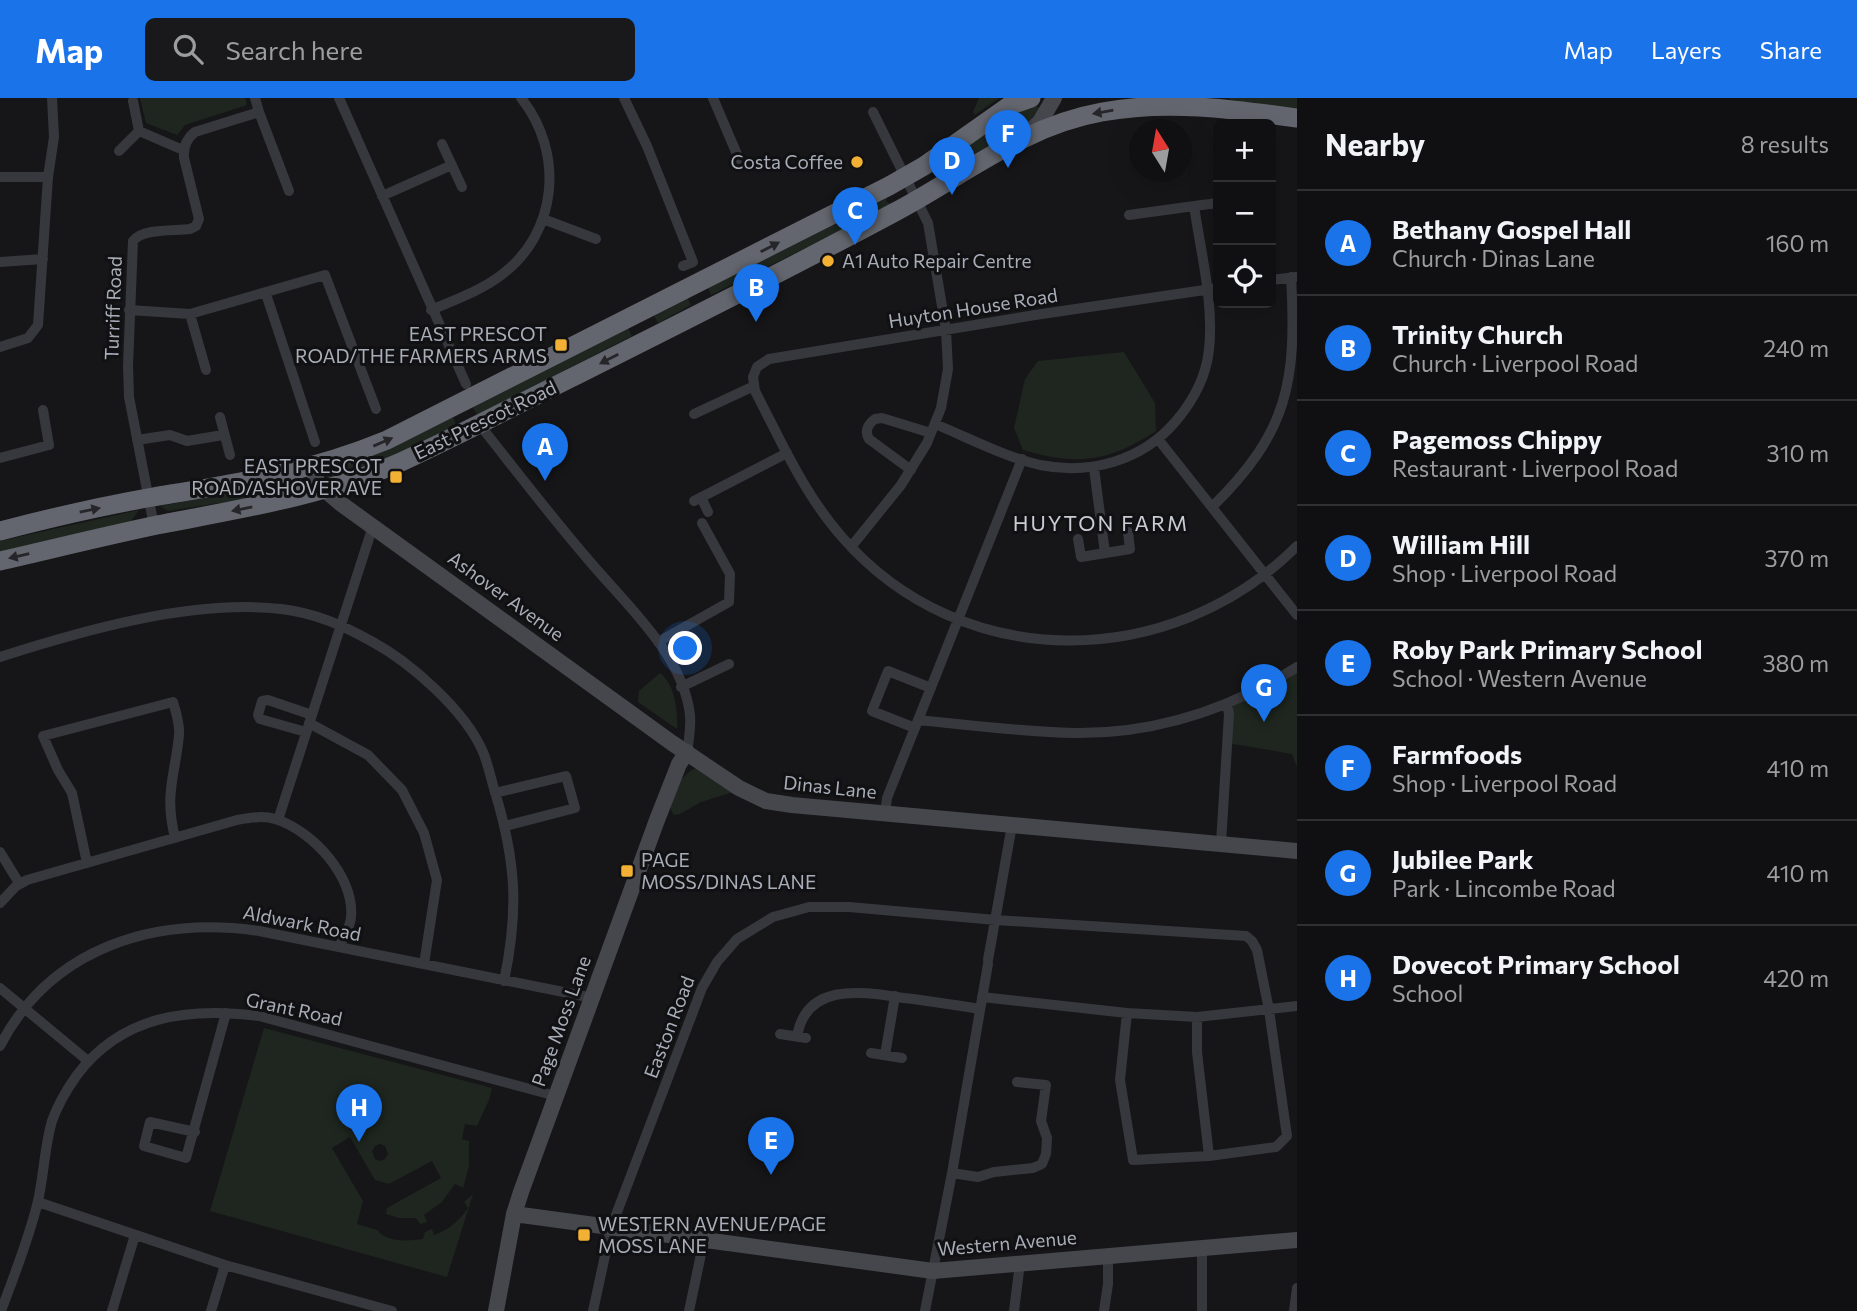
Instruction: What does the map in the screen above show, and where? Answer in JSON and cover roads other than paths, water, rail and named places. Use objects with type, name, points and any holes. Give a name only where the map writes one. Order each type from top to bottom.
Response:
[{"type":"highway","name":"East Prescot Road","points":[[0,531],[150,498],[253,481],[312,467],[387,440],[905,177],[1012,102],[1031,98]]},
{"type":"highway","name":"East Prescot Road","points":[[0,561],[154,526],[276,503],[325,490],[402,461],[649,339],[918,200],[1021,138],[1066,121],[1102,112],[1196,106],[1297,118]]},
{"type":"highway","points":[[636,314],[649,339]]},
{"type":"street","points":[[0,347],[29,338],[38,325],[48,177],[54,137],[52,98]]},
{"type":"street","points":[[255,98],[289,191]]},
{"type":"street","points":[[339,98],[466,384]]},
{"type":"street","points":[[431,310],[483,287],[507,271],[527,250],[543,219],[549,192],[548,158],[540,127],[522,98]]},
{"type":"street","points":[[624,98],[648,146],[693,262]]},
{"type":"street","points":[[713,98],[739,159]]},
{"type":"street","points":[[1021,138],[1040,122],[1054,98]]},
{"type":"street","points":[[1166,98],[1196,106]]},
{"type":"street","points":[[133,101],[139,131]]},
{"type":"street","points":[[139,131],[183,150],[189,137],[195,132],[259,112]]},
{"type":"street","points":[[851,547],[881,513],[911,470],[933,428],[949,361],[928,223],[873,112]]},
{"type":"street","points":[[119,151],[139,131]]},
{"type":"street","points":[[442,144],[462,187]]},
{"type":"street","name":"Turriff Road","points":[[154,526],[128,376],[133,241],[135,237],[146,234],[196,226],[199,219],[183,150]]},
{"type":"street","points":[[382,197],[452,165]]},
{"type":"street","points":[[0,177],[48,177]]},
{"type":"street","points":[[1129,215],[1213,204]]},
{"type":"street","points":[[911,470],[869,439],[866,434],[867,427],[874,419],[882,418],[933,428],[1050,466],[1094,468],[1124,459],[1158,439],[1184,412],[1206,370],[1210,333],[1194,206]]},
{"type":"street","points":[[543,219],[596,239]]},
{"type":"street","points":[[0,262],[43,259]]},
{"type":"street","points":[[130,310],[190,314],[326,275],[376,409]]},
{"type":"street","points":[[1212,507],[1255,461],[1282,414],[1293,374],[1296,342],[1294,277],[1276,279]]},
{"type":"street","name":"Huyton House Road","points":[[754,386],[754,371],[760,363],[769,359],[1213,288]]},
{"type":"street","points":[[265,294],[315,442]]},
{"type":"street","points":[[190,314],[206,370]]},
{"type":"street","points":[[694,414],[754,386],[812,498],[851,547],[891,582],[926,604],[996,632],[1027,638],[1079,641],[1115,638],[1154,630],[1197,615],[1226,601],[1265,574],[1297,545]]},
{"type":"street","points":[[0,458],[49,444],[43,410]]},
{"type":"street","points":[[220,417],[230,455]]},
{"type":"street","points":[[479,424],[585,557],[658,642],[681,687],[689,712],[687,752]]},
{"type":"street","points":[[137,440],[170,435],[187,441],[223,435]]},
{"type":"street","points":[[1158,439],[1297,615]]},
{"type":"street","points":[[708,512],[697,499],[787,453]]},
{"type":"street","points":[[884,814],[887,798],[1022,459]]},
{"type":"street","name":"Ashover Avenue","points":[[312,467],[318,484],[325,490],[687,752]]},
{"type":"street","points":[[1094,468],[1105,553]]},
{"type":"street","points":[[658,642],[729,602],[730,574],[702,523]]},
{"type":"street","points":[[278,820],[373,526]]},
{"type":"street","points":[[1078,540],[1081,557],[1130,549],[1128,532]]},
{"type":"street","points":[[0,657],[95,630],[159,617],[242,607],[282,609],[314,615],[340,625],[389,651],[421,677],[456,712],[482,751],[505,826],[514,880],[513,940],[505,981]]},
{"type":"street","points":[[681,687],[729,664]]},
{"type":"street","points":[[931,688],[888,671],[872,711],[917,724],[1094,732],[1158,724],[1227,704],[1297,667]]},
{"type":"street","points":[[87,863],[72,793],[43,736],[173,702],[179,733],[170,785],[169,813],[175,838]]},
{"type":"street","points":[[1221,843],[1229,714],[1227,704]]},
{"type":"street","points":[[309,723],[368,755],[402,790],[424,833],[437,880],[424,964]]},
{"type":"street","name":"Dinas Lane","points":[[687,752],[739,789],[766,801],[792,806],[1297,851]]},
{"type":"street","name":"Page Moss Lane","points":[[496,1311],[514,1214],[662,809],[679,764],[687,752]]},
{"type":"street","points":[[495,793],[566,776],[575,808],[505,826]]},
{"type":"street","points":[[0,903],[19,883],[245,818],[278,820],[307,837],[331,858],[348,887],[352,918],[339,947]]},
{"type":"street","points":[[925,1311],[952,1173],[1012,825]]},
{"type":"street","points":[[0,852],[19,883]]},
{"type":"street","name":"Easton Road","points":[[593,1311],[611,1228],[702,988],[717,962],[737,940],[760,923],[785,912],[822,906],[1246,936],[1257,950],[1269,1010],[1287,1136],[1276,1147],[1209,1156]]},
{"type":"street","name":"Aldwark Road","points":[[0,1046],[23,1008],[48,983],[87,956],[117,942],[157,931],[191,926],[225,927],[339,947],[593,998]]},
{"type":"street","points":[[0,988],[88,1061]]},
{"type":"street","points":[[780,1034],[801,1037],[800,1020],[804,1015],[825,997],[851,992],[980,1009]]},
{"type":"street","points":[[886,1055],[895,996]]},
{"type":"street","points":[[982,996],[1127,1013],[1198,1017],[1297,1006]]},
{"type":"street","points":[[195,1132],[150,1122],[144,1146],[186,1158],[195,1132],[226,1013]]},
{"type":"street","name":"Grant Road","points":[[1,1311],[38,1202],[52,1122],[64,1093],[88,1061],[111,1040],[145,1023],[187,1014],[226,1013],[289,1023],[556,1096]]},
{"type":"street","points":[[1127,1013],[1120,1080],[1133,1160],[1209,1156],[1199,1066],[1198,1017]]},
{"type":"street","points":[[872,1053],[902,1058]]},
{"type":"street","points":[[952,1173],[978,1177],[994,1172],[1033,1168],[1042,1164],[1047,1138],[1041,1121],[1046,1085],[1017,1082]]},
{"type":"street","points":[[38,1202],[225,1265],[392,1311]]},
{"type":"street","name":"Western Avenue","points":[[514,1214],[933,1271],[1297,1240]]},
{"type":"street","points":[[112,1311],[135,1236]]},
{"type":"street","points":[[689,1311],[704,1240]]},
{"type":"street","points":[[1202,1247],[1202,1311]]},
{"type":"street","points":[[1104,1311],[1108,1255]]},
{"type":"street","points":[[1014,1311],[1020,1263]]},
{"type":"street","points":[[211,1311],[225,1265]]},
{"type":"street","points":[[1294,1311],[1297,1288]]},
{"type":"place","name":"Costa Coffee","points":[[857,162]]},
{"type":"place","name":"Farmfoods","points":[[1008,168]]},
{"type":"place","name":"William Hill","points":[[952,195]]},
{"type":"place","name":"Pagemoss Chippy","points":[[855,245]]},
{"type":"place","name":"A1 Auto Repair Centre","points":[[828,261]]},
{"type":"place","name":"Trinity Church","points":[[756,322]]},
{"type":"place","name":"EAST PRESCOT ROAD/THE FARMERS ARMS","points":[[561,345]]},
{"type":"place","name":"EAST PRESCOT ROAD/ASHOVER AVE","points":[[396,477]]},
{"type":"place","name":"Bethany Gospel Hall","points":[[545,481]]},
{"type":"place","name":"Jubilee Park","points":[[1264,722]]},
{"type":"place","name":"PAGE MOSS/DINAS LANE","points":[[627,871]]},
{"type":"place","name":"Dovecot Primary School","points":[[359,1142]]},
{"type":"place","name":"Roby Park Primary School","points":[[771,1175]]},
{"type":"place","name":"WESTERN AVENUE/PAGE MOSS LANE","points":[[584,1235]]},
{"type":"district","name":"HUYTON FARM","points":[[1101,524]]}]
